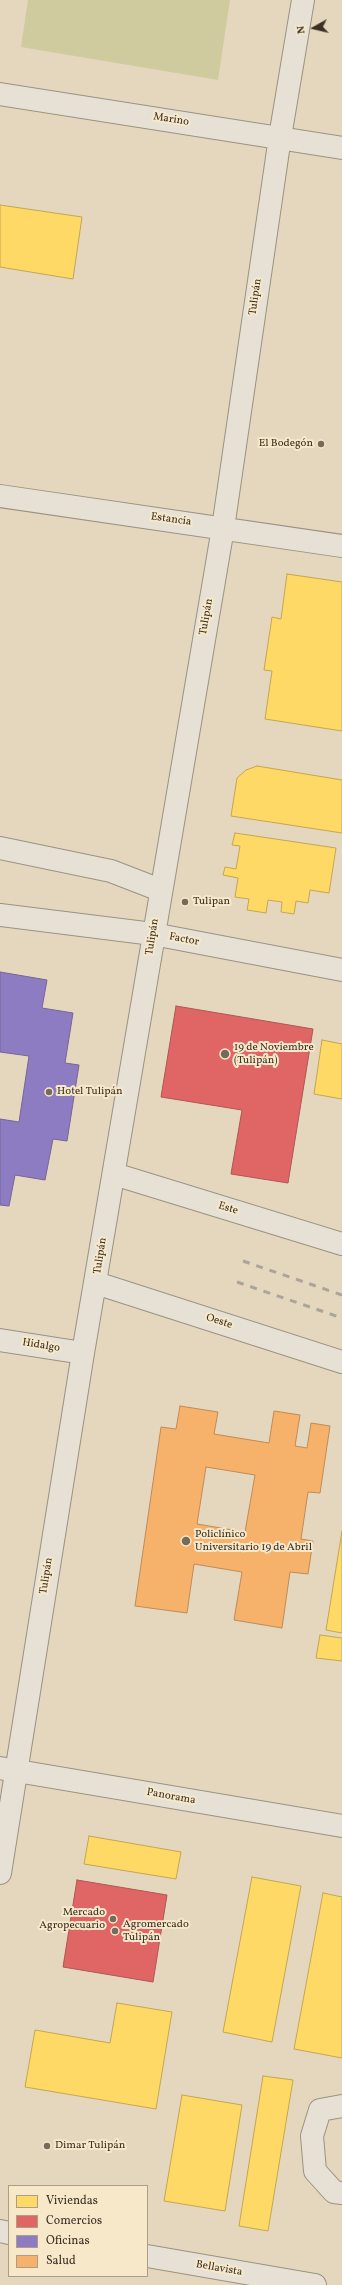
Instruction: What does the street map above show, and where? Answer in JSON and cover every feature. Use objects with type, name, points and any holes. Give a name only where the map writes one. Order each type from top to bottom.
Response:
[{"type":"street","name":"Tulipán","points":[[0,1873],[8,1770],[96,1283],[160,890],[223,528],[280,137],[303,0]]},
{"type":"street","name":"Marino","points":[[0,94],[342,148]]},
{"type":"street","name":"Estancia","points":[[0,496],[342,546]]},
{"type":"street","points":[[0,848],[111,871],[160,890]]},
{"type":"street","name":"Factor","points":[[0,915],[153,934],[342,970]]},
{"type":"street","name":"Este","points":[[114,1174],[342,1244]]},
{"type":"street","name":"Oeste","points":[[96,1283],[342,1362]]},
{"type":"street","name":"Hidalgo","points":[[0,1340],[83,1353]]},
{"type":"street","name":"Panorama","points":[[8,1770],[342,1826]]},
{"type":"street","points":[[342,2106],[320,2110],[312,2136],[315,2171],[334,2192],[342,2193]]},
{"type":"street","name":"Bellavista","points":[[148,2256],[315,2285]]},
{"type":"shaded area","points":[[28,0],[230,0],[218,80],[21,47]]},
{"type":"building: Viviendas","points":[[0,205],[82,217],[73,279],[0,267]]},
{"type":"building: Viviendas","points":[[287,574],[342,582],[342,731],[265,719],[272,671],[264,670],[272,617],[281,619]]},
{"type":"building: Viviendas","points":[[257,766],[342,780],[342,833],[231,816],[237,778],[246,770]]},
{"type":"building: Viviendas","points":[[235,833],[336,848],[329,893],[310,890],[308,903],[296,901],[294,914],[281,912],[282,902],[268,900],[266,913],[247,910],[249,899],[235,897],[238,878],[223,875],[225,867],[236,869],[240,846],[232,845]]},
{"type":"building: Viviendas","points":[[322,1040],[342,1044],[342,1099],[314,1094]]},
{"type":"building: Viviendas","points":[[342,1531],[342,1633],[326,1630]]},
{"type":"building: Viviendas","points":[[320,1635],[342,1638],[342,1661],[316,1658]]},
{"type":"building: Viviendas","points":[[89,1836],[181,1852],[176,1879],[84,1864]]},
{"type":"building: Viviendas","points":[[252,1877],[301,1886],[272,2042],[223,2032]]},
{"type":"building: Viviendas","points":[[323,1893],[342,1897],[342,2058],[294,2049]]},
{"type":"building: Viviendas","points":[[117,2003],[172,2012],[156,2109],[25,2087],[35,2030],[110,2043]]},
{"type":"building: Viviendas","points":[[263,2076],[293,2080],[268,2231],[239,2226]]},
{"type":"building: Viviendas","points":[[182,2095],[242,2105],[225,2211],[164,2201]]},
{"type":"building: Comercios","points":[[176,1006],[313,1029],[288,1183],[231,1174],[242,1110],[161,1097]]},
{"type":"building: Comercios","name":"Agromercado Tulipán","points":[[77,1880],[167,1895],[153,1982],[63,1967]]},
{"type":"building: Oficinas","name":"Hotel Tulipán","points":[[0,972],[47,980],[42,1008],[73,1013],[65,1063],[79,1065],[67,1141],[53,1139],[45,1180],[15,1175],[9,1206],[0,1205],[0,1119],[19,1122],[29,1056],[0,1052]]},
{"type":"building: Salud","points":[[180,1406],[218,1412],[214,1434],[269,1443],[274,1411],[300,1415],[295,1446],[307,1448],[311,1423],[330,1426],[320,1493],[308,1492],[301,1539],[313,1541],[308,1574],[290,1572],[282,1628],[234,1620],[242,1572],[194,1564],[187,1613],[135,1606],[161,1427],[176,1429]],"holes":[[[206,1467],[255,1475],[245,1532],[197,1524]]]},
{"type":"railway","points":[[243,1261],[342,1295]]},
{"type":"railway","points":[[237,1282],[342,1318]]},
{"type":"place","name":"El Bodegón","points":[[321,444]]},
{"type":"place","name":"Tulipan","points":[[185,902]]},
{"type":"place","name":"19 de Noviembre (Tulipán)","points":[[225,1054]]},
{"type":"place","name":"Hotel Tulipán","points":[[49,1092]]},
{"type":"place","name":"Policlínico Universitario 19 de Abril","points":[[186,1541]]},
{"type":"place","name":"Mercado Agropecuario","points":[[113,1919]]},
{"type":"place","name":"Agromercado Tulipán","points":[[115,1931]]},
{"type":"place","name":"Dimar Tulipán","points":[[47,2146]]}]
